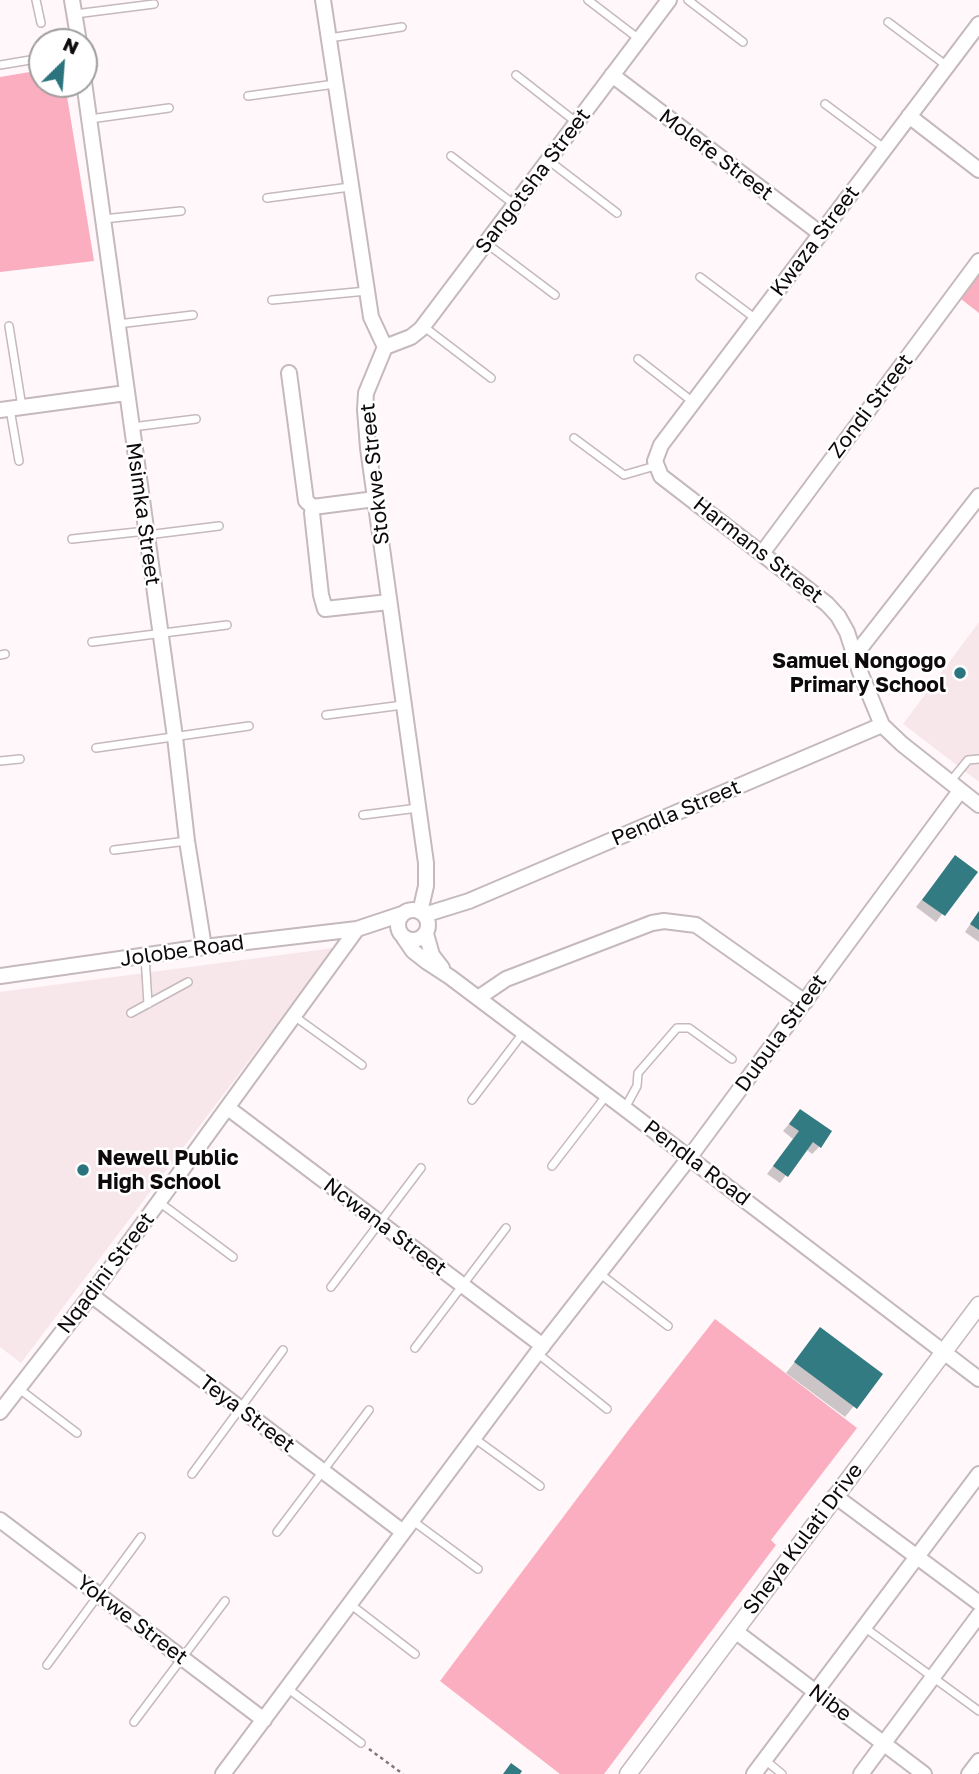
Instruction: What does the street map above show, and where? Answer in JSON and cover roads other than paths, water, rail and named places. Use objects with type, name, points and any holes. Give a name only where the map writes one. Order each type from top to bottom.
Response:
[{"type":"street","points":[[323,0],[366,291],[371,317],[385,347]]},
{"type":"street","name":"Sangotsha Street","points":[[385,347],[411,337],[423,326],[669,0]]},
{"type":"street","points":[[73,7],[77,28]]},
{"type":"street","name":"Kwaza Street","points":[[655,463],[661,446],[693,402],[979,24]]},
{"type":"street","name":"Molefe Street","points":[[612,75],[821,234]]},
{"type":"street","name":"Msimka Street","points":[[86,98],[187,841],[204,947]]},
{"type":"street","points":[[909,117],[979,170]]},
{"type":"street","name":"Zondi Street","points":[[763,552],[979,261]]},
{"type":"street","name":"Stokwe Street","points":[[385,347],[366,393],[368,448],[426,871],[425,922]]},
{"type":"street","points":[[289,373],[306,501],[313,507],[375,499]]},
{"type":"street","points":[[11,409],[126,393]]},
{"type":"street","name":"Harmans Street","points":[[655,463],[661,476],[763,552],[818,596],[838,616],[882,725],[979,805]]},
{"type":"street","points":[[855,655],[979,496]]},
{"type":"street","points":[[313,507],[323,607],[338,609],[389,602]]},
{"type":"street","name":"Pendla Street","points":[[425,922],[882,725]]},
{"type":"street","name":"Dubula Street","points":[[226,1773],[540,1350],[690,1158],[805,1002],[955,787]]},
{"type":"street","name":"Jolobe Road","points":[[0,976],[361,928],[408,911],[425,922]]},
{"type":"street","points":[[402,914],[397,926],[403,937],[413,941],[425,922]]},
{"type":"street","points":[[478,998],[506,979],[652,923],[664,921],[696,925],[805,1002]]},
{"type":"street","name":"Pendla Road","points":[[425,922],[432,955],[450,976]]},
{"type":"street","name":"Jolobe Road","points":[[361,928],[403,937]]},
{"type":"street","name":"Nqadini Street","points":[[0,1412],[91,1295],[361,928]]},
{"type":"street","name":"Pendla Road","points":[[403,937],[413,951],[450,976],[979,1379]]},
{"type":"street","name":"Ncwana Street","points":[[228,1108],[463,1286],[540,1350]]},
{"type":"street","name":"Teya Street","points":[[91,1295],[322,1471],[408,1526]]},
{"type":"street","name":"Sheya Kulati Drive","points":[[634,1772],[735,1631],[979,1305]]},
{"type":"street","points":[[754,1774],[916,1556],[974,1492],[979,1474]]},
{"type":"street","points":[[835,1496],[979,1603]]},
{"type":"street","name":"Yokwe Street","points":[[0,1520],[264,1720]]},
{"type":"street","points":[[860,1774],[979,1615]]},
{"type":"street","name":"Nibe","points":[[735,1631],[925,1774]]},
{"type":"street","points":[[970,1774],[979,1760]]},
{"type":"lane","points":[[36,0],[41,23]]},
{"type":"lane","points":[[588,0],[639,39]]},
{"type":"lane","points":[[688,0],[743,42]]},
{"type":"lane","points":[[73,7],[154,4]]},
{"type":"lane","points":[[888,22],[947,66]]},
{"type":"lane","points":[[329,38],[402,27]]},
{"type":"lane","points":[[0,65],[28,60]]},
{"type":"lane","points":[[516,75],[577,122]]},
{"type":"lane","points":[[248,96],[336,84]]},
{"type":"lane","points":[[825,104],[885,149]]},
{"type":"lane","points":[[89,119],[169,108]]},
{"type":"lane","points":[[451,156],[515,205]]},
{"type":"lane","points":[[548,160],[617,213]]},
{"type":"lane","points":[[267,198],[350,187]]},
{"type":"lane","points":[[103,219],[181,211]]},
{"type":"lane","points":[[486,243],[555,295]]},
{"type":"lane","points":[[700,277],[756,319]]},
{"type":"lane","points":[[272,300],[366,291]]},
{"type":"lane","points":[[117,324],[193,315]]},
{"type":"lane","points":[[9,326],[11,409],[19,461]]},
{"type":"lane","points":[[423,326],[491,378]]},
{"type":"lane","points":[[638,359],[693,402]]},
{"type":"lane","points":[[131,427],[196,419]]},
{"type":"lane","points":[[574,438],[624,475],[655,463]]},
{"type":"lane","points":[[72,539],[219,526]]},
{"type":"lane","points":[[92,642],[227,625]]},
{"type":"lane","points":[[326,715],[404,705]]},
{"type":"lane","points":[[96,748],[249,726]]},
{"type":"lane","points":[[0,761],[20,759]]},
{"type":"lane","points":[[955,787],[968,760],[979,760]]},
{"type":"lane","points":[[363,816],[418,808]]},
{"type":"lane","points":[[114,850],[187,841]]},
{"type":"lane","points":[[145,956],[148,1004]]},
{"type":"lane","points":[[131,1013],[188,982]]},
{"type":"lane","points":[[294,1016],[362,1065]]},
{"type":"lane","points":[[624,1108],[637,1086],[638,1073],[677,1028],[689,1028],[732,1059]]},
{"type":"lane","points":[[472,1100],[524,1032]]},
{"type":"lane","points":[[552,1166],[607,1095]]},
{"type":"lane","points":[[331,1287],[421,1168]]},
{"type":"lane","points":[[159,1202],[233,1256]]},
{"type":"lane","points":[[415,1348],[506,1228]]},
{"type":"lane","points":[[599,1273],[668,1326]]},
{"type":"lane","points":[[192,1474],[283,1350]]},
{"type":"lane","points":[[540,1350],[607,1409]]},
{"type":"lane","points":[[18,1388],[77,1433]]},
{"type":"lane","points":[[277,1532],[369,1410]]},
{"type":"lane","points":[[474,1438],[540,1486]]},
{"type":"lane","points":[[408,1526],[478,1569]]},
{"type":"lane","points":[[47,1665],[141,1537]]},
{"type":"lane","points":[[134,1722],[225,1601]]},
{"type":"lane","points":[[350,1604],[415,1654]]},
{"type":"lane","points":[[864,1627],[979,1711]]},
{"type":"lane","points":[[288,1688],[361,1743]]},
{"type":"lane","points":[[764,1760],[782,1774]]},
{"type":"place","name":"Samuel Nongogo Primary School","points":[[960,673]]},
{"type":"place","name":"Newell Public High School","points":[[83,1170]]}]
